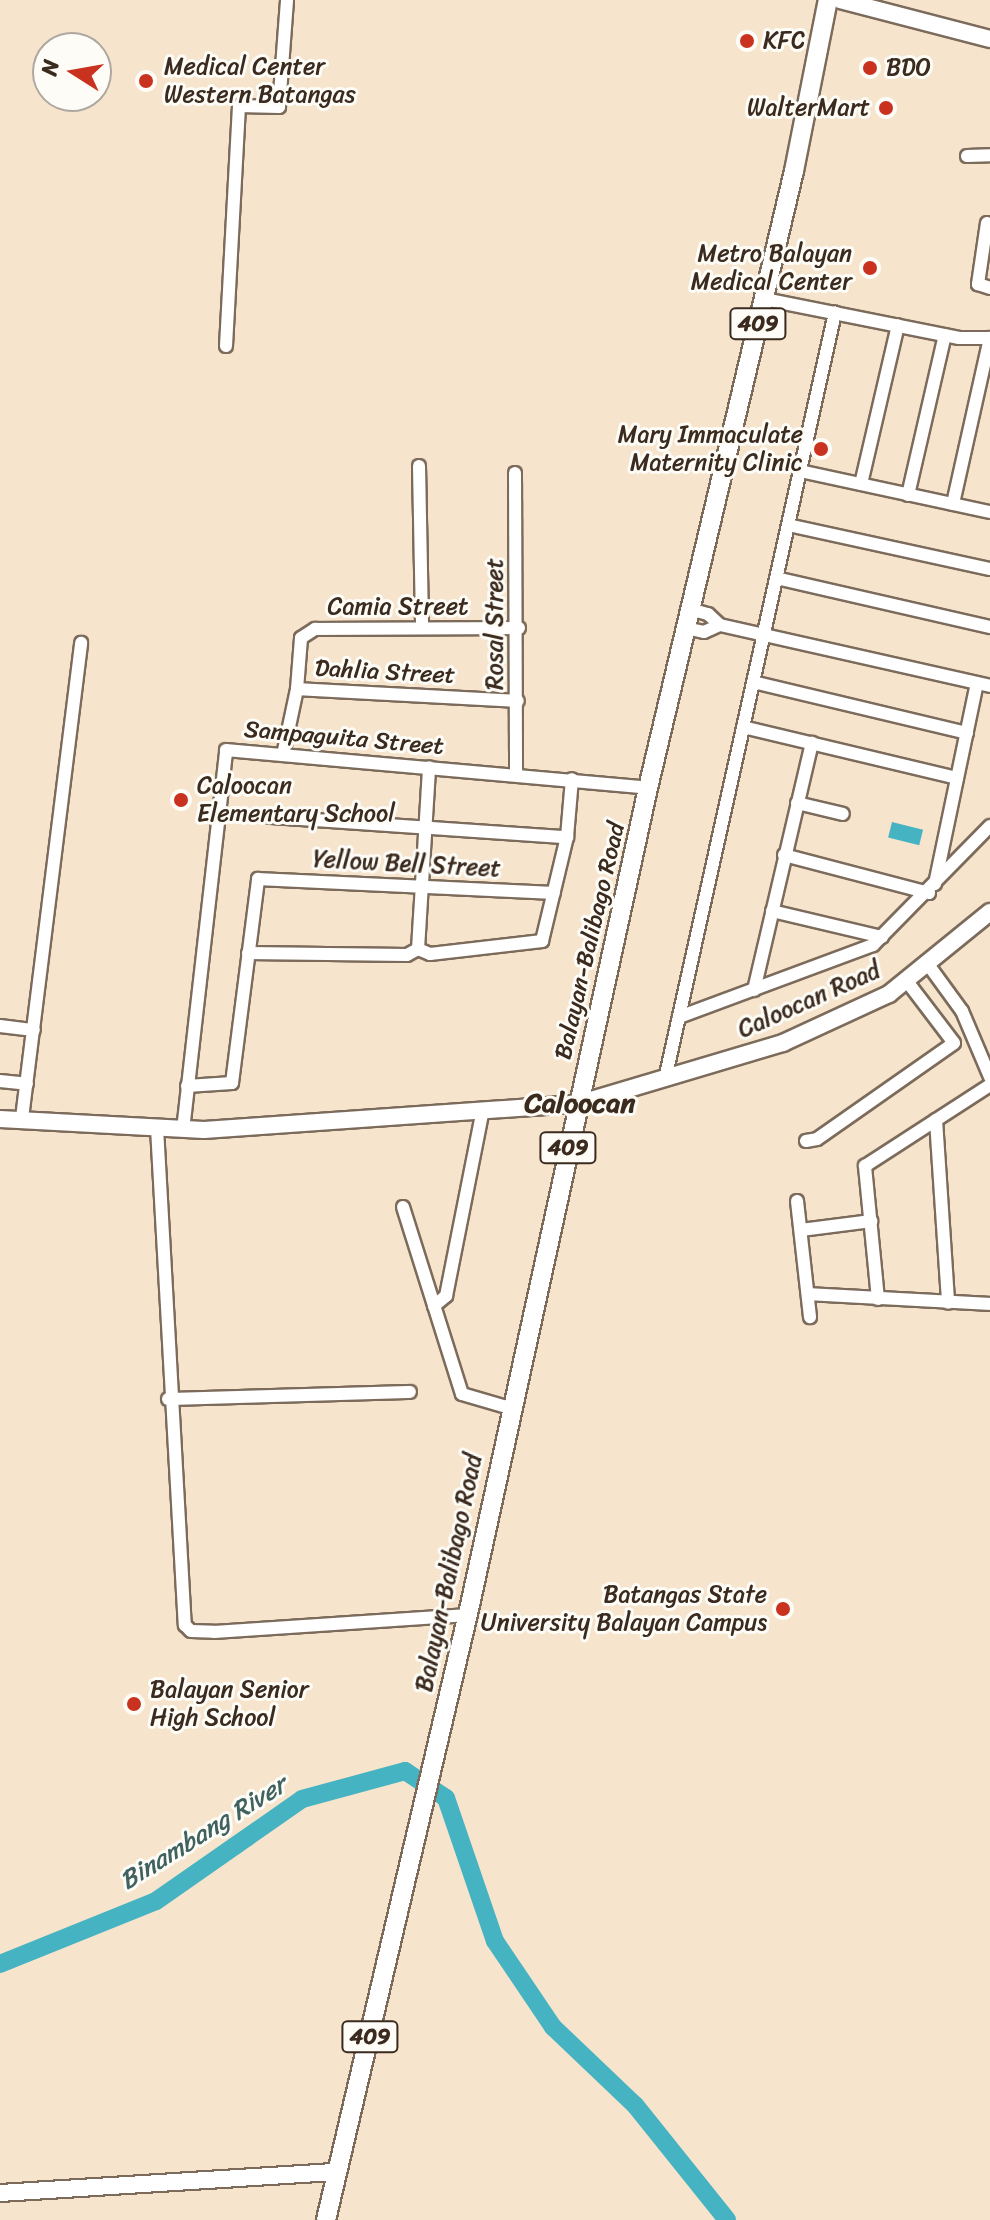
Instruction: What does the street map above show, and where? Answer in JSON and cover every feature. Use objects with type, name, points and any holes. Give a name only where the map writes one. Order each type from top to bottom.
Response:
[{"type":"main road","name":"Balayan-Balibago Road","points":[[326,2220],[468,1615],[510,1408],[648,788],[764,299],[828,0]]},
{"type":"street","points":[[226,346],[239,106],[279,107],[287,0]]},
{"type":"street","points":[[840,0],[990,39]]},
{"type":"street","points":[[967,156],[990,155]]},
{"type":"street","points":[[985,223],[978,284],[990,288]]},
{"type":"street","points":[[764,299],[945,335],[990,338],[953,504]]},
{"type":"street","points":[[666,1075],[835,313]]},
{"type":"street","points":[[861,484],[898,325]]},
{"type":"street","points":[[908,495],[945,335]]},
{"type":"street","points":[[419,466],[422,628]]},
{"type":"street","points":[[800,471],[990,512]]},
{"type":"street","name":"Rosal Street","points":[[515,473],[519,628],[516,774]]},
{"type":"street","points":[[788,525],[990,569]]},
{"type":"street","points":[[776,578],[990,627]]},
{"type":"street","points":[[690,609],[708,614],[720,625],[983,685],[967,733],[932,890]]},
{"type":"street","points":[[685,628],[704,632],[720,625]]},
{"type":"street","name":"Camia Street","points":[[283,755],[297,689],[301,638],[315,629],[519,628]]},
{"type":"street","points":[[22,1118],[81,643]]},
{"type":"street","points":[[753,682],[967,733]]},
{"type":"street","name":"Dahlia Street","points":[[297,689],[518,701]]},
{"type":"street","points":[[743,727],[957,778]]},
{"type":"street","points":[[754,990],[812,743]]},
{"type":"street","name":"Sampaguita Street","points":[[183,1130],[226,750],[648,788]]},
{"type":"street","points":[[418,949],[429,767]]},
{"type":"street","points":[[418,949],[430,954],[533,946],[542,941],[548,928],[567,837],[572,779]]},
{"type":"street","points":[[797,803],[843,814]]},
{"type":"street","points":[[270,817],[567,837]]},
{"type":"street","points":[[679,1017],[873,945],[932,890],[990,826]]},
{"type":"street","points":[[784,855],[932,890]]},
{"type":"street","name":"Yellow Bell Street","points":[[248,953],[258,879],[554,893]]},
{"type":"street","points":[[772,911],[882,937]]},
{"type":"street","name":"Caloocan Road","points":[[0,1119],[183,1130],[482,1114],[578,1104],[783,1043],[889,994],[990,912]]},
{"type":"street","points":[[187,1086],[232,1083],[248,953],[407,955],[418,949]]},
{"type":"street","points":[[927,963],[962,1011],[990,1077]]},
{"type":"street","points":[[806,1141],[817,1139],[954,1043],[906,980]]},
{"type":"street","points":[[0,1026],[34,1030]]},
{"type":"street","points":[[0,1081],[27,1084]]},
{"type":"street","points":[[878,1299],[865,1166],[990,1085]]},
{"type":"street","points":[[434,1306],[446,1296],[482,1114]]},
{"type":"street","points":[[936,1120],[948,1303]]},
{"type":"street","points":[[157,1128],[168,1399],[185,1625],[191,1631],[468,1615]]},
{"type":"street","points":[[797,1201],[810,1317]]},
{"type":"street","points":[[403,1207],[462,1394],[510,1408]]},
{"type":"street","points":[[801,1230],[871,1221]]},
{"type":"street","points":[[808,1294],[990,1304]]},
{"type":"street","points":[[168,1399],[410,1392]]},
{"type":"street","points":[[0,2193],[337,2172]]},
{"type":"water","points":[[892,822],[923,830],[919,845],[888,838]]},
{"type":"waterway","name":"Binambang River","points":[[0,1964],[156,1901],[302,1799],[405,1771],[446,1798],[495,1941],[553,2027],[635,2105],[727,2220]]},
{"type":"place","name":"KFC","points":[[747,41]]},
{"type":"place","name":"BDO","points":[[870,68]]},
{"type":"place","name":"Medical Center Western Batangas","points":[[146,81]]},
{"type":"place","name":"WalterMart","points":[[886,108]]},
{"type":"place","name":"Metro Balayan Medical Center","points":[[870,268]]},
{"type":"place","name":"Mary Immaculate Maternity Clinic","points":[[821,449]]},
{"type":"place","name":"Caloocan Elementary School","points":[[181,800]]},
{"type":"place","name":"Batangas State University Balayan Campus","points":[[783,1609]]},
{"type":"place","name":"Balayan Senior High School","points":[[134,1704]]},
{"type":"district","name":"Caloocan","points":[[580,1103]]}]
